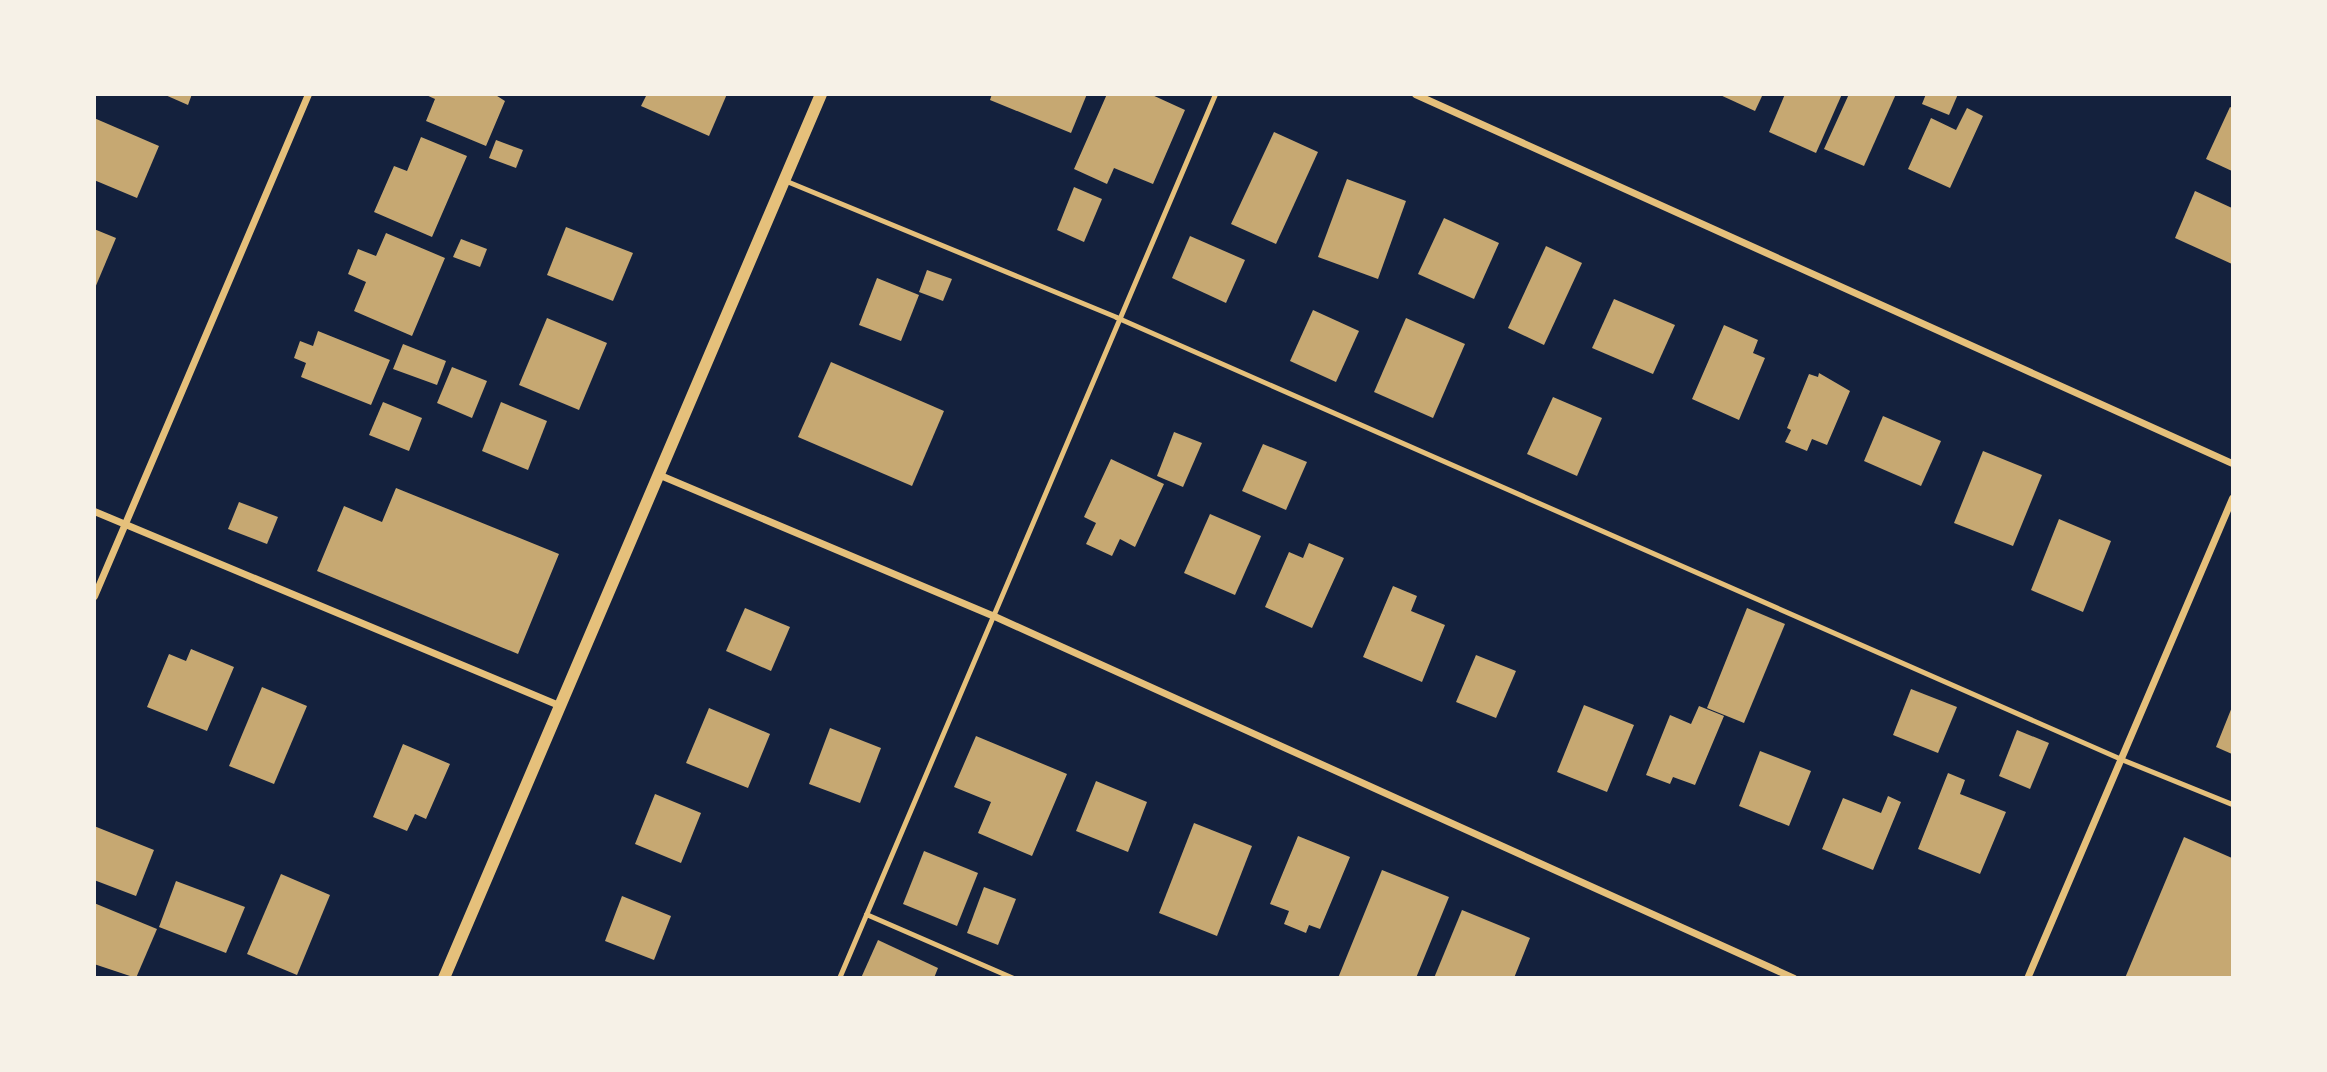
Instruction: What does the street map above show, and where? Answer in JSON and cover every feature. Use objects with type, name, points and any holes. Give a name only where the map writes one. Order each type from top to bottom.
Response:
[{"type":"street","points":[[94,596],[308,94]]},
{"type":"street","points":[[444,978],[821,94]]},
{"type":"street","points":[[1415,94],[2232,463]]},
{"type":"street","points":[[660,475],[992,615],[1794,978]]},
{"type":"street","points":[[2027,978],[2232,498]]},
{"type":"street","points":[[94,511],[561,705]]},
{"type":"lane","points":[[839,978],[1116,317],[1215,94]]},
{"type":"lane","points":[[784,180],[1116,317],[2121,759],[2232,804]]},
{"type":"lane","points":[[866,914],[1013,978]]},
{"type":"building","points":[[163,94],[192,94],[188,105]]},
{"type":"building","points":[[424,94],[494,94],[505,101],[486,146],[426,121],[435,99]]},
{"type":"building","points":[[647,94],[727,94],[709,136],[641,106]]},
{"type":"building","points":[[992,94],[1087,94],[1071,133],[990,100]]},
{"type":"building","points":[[1107,94],[1150,94],[1185,110],[1153,184],[1114,168],[1107,184],[1074,169]]},
{"type":"building","points":[[1718,94],[1763,94],[1755,111]]},
{"type":"building","points":[[1785,94],[1842,94],[1816,153],[1769,132]]},
{"type":"building","points":[[1849,94],[1896,94],[1864,166],[1824,149]]},
{"type":"building","points":[[1926,94],[1958,94],[1949,115],[1922,104]]},
{"type":"building","points":[[2230,107],[2232,108],[2232,171],[2206,159]]},
{"type":"building","points":[[1967,108],[1983,116],[1950,188],[1908,169],[1931,118],[1956,130]]},
{"type":"building","points":[[94,118],[159,146],[137,198],[94,180]]},
{"type":"building","points":[[1274,132],[1318,152],[1276,244],[1231,224]]},
{"type":"building","points":[[421,137],[467,156],[432,237],[374,212],[394,166],[407,171]]},
{"type":"building","points":[[496,140],[523,150],[516,168],[489,158]]},
{"type":"building","points":[[1347,179],[1406,201],[1378,279],[1318,257]]},
{"type":"building","points":[[1074,187],[1102,199],[1084,242],[1057,230]]},
{"type":"building","points":[[2195,191],[2232,208],[2232,264],[2175,238]]},
{"type":"building","points":[[1444,218],[1499,243],[1474,299],[1418,274]]},
{"type":"building","points":[[566,227],[633,253],[613,301],[547,275]]},
{"type":"building","points":[[94,229],[116,238],[95,288],[94,288]]},
{"type":"building","points":[[386,233],[445,258],[412,336],[354,311],[366,282],[348,274],[358,249],[376,256]]},
{"type":"building","points":[[1190,236],[1245,260],[1226,303],[1172,278]]},
{"type":"building","points":[[461,239],[487,249],[480,267],[453,257]]},
{"type":"building","points":[[1546,246],[1582,263],[1544,345],[1508,328]]},
{"type":"building","points":[[927,270],[952,279],[943,301],[919,292]]},
{"type":"building","points":[[877,278],[919,295],[901,341],[859,325]]},
{"type":"building","points":[[1614,299],[1675,325],[1653,374],[1592,348]]},
{"type":"building","points":[[1313,310],[1359,331],[1336,382],[1290,361]]},
{"type":"building","points":[[547,318],[607,343],[579,410],[519,385]]},
{"type":"building","points":[[1406,318],[1465,344],[1433,418],[1374,392]]},
{"type":"building","points":[[1724,325],[1758,340],[1753,353],[1765,358],[1739,420],[1692,399]]},
{"type":"building","points":[[318,331],[390,360],[371,405],[301,377],[306,363],[294,358],[300,341],[313,346]]},
{"type":"building","points":[[403,344],[446,361],[437,385],[393,369]]},
{"type":"building","points":[[831,362],[944,411],[912,486],[798,437]]},
{"type":"building","points":[[452,367],[487,381],[472,418],[437,403]]},
{"type":"building","points":[[1819,373],[1850,391],[1827,445],[1812,439],[1807,451],[1785,442],[1791,430],[1787,428],[1809,374],[1818,377]]},
{"type":"building","points":[[1553,397],[1602,418],[1577,476],[1527,454]]},
{"type":"building","points":[[383,402],[422,418],[409,451],[369,435]]},
{"type":"building","points":[[501,402],[547,421],[528,470],[482,451]]},
{"type":"building","points":[[1883,416],[1941,441],[1921,486],[1864,461]]},
{"type":"building","points":[[1174,432],[1202,443],[1183,487],[1157,476]]},
{"type":"building","points":[[1263,444],[1307,462],[1286,510],[1242,491]]},
{"type":"building","points":[[1983,451],[2042,475],[2013,546],[1954,523]]},
{"type":"building","points":[[1111,459],[1164,484],[1135,547],[1120,539],[1112,556],[1086,544],[1096,523],[1084,517]]},
{"type":"building","points":[[396,488],[559,554],[518,654],[317,571],[344,506],[382,522]]},
{"type":"building","points":[[239,502],[278,517],[267,544],[228,529]]},
{"type":"building","points":[[1210,514],[1261,536],[1235,595],[1184,573]]},
{"type":"building","points":[[2059,519],[2111,541],[2083,612],[2031,590]]},
{"type":"building","points":[[1309,543],[1344,558],[1312,628],[1265,607],[1289,552],[1303,558]]},
{"type":"building","points":[[1393,586],[1417,596],[1411,611],[1445,625],[1422,682],[1363,657]]},
{"type":"building","points":[[745,608],[790,627],[771,671],[726,651]]},
{"type":"building","points":[[1747,608],[1785,624],[1744,723],[1707,708]]},
{"type":"building","points":[[191,649],[234,667],[207,731],[147,707],[169,654],[186,661]]},
{"type":"building","points":[[1476,655],[1516,671],[1496,718],[1456,702]]},
{"type":"building","points":[[262,687],[307,706],[274,784],[229,766]]},
{"type":"building","points":[[1911,689],[1957,707],[1938,753],[1893,735]]},
{"type":"building","points":[[1584,705],[1634,725],[1607,792],[1557,772]]},
{"type":"building","points":[[1699,706],[1724,716],[1695,785],[1673,777],[1670,784],[1646,775],[1670,715],[1691,724]]},
{"type":"building","points":[[2232,707],[2232,754],[2216,747]]},
{"type":"building","points":[[709,708],[770,734],[748,788],[686,763]]},
{"type":"building","points":[[830,728],[881,748],[860,803],[809,784]]},
{"type":"building","points":[[2017,730],[2049,743],[2030,789],[1999,776]]},
{"type":"building","points":[[976,736],[1067,774],[1032,856],[978,833],[991,802],[954,787]]},
{"type":"building","points":[[403,744],[450,764],[426,819],[415,814],[407,831],[373,817]]},
{"type":"building","points":[[1760,751],[1811,771],[1789,826],[1739,806]]},
{"type":"building","points":[[1948,773],[1965,780],[1960,794],[2006,812],[1980,874],[1918,849]]},
{"type":"building","points":[[1096,781],[1147,802],[1128,852],[1076,831]]},
{"type":"building","points":[[655,794],[701,813],[681,863],[635,844]]},
{"type":"building","points":[[1888,796],[1901,802],[1873,870],[1822,849],[1843,798],[1881,813]]},
{"type":"building","points":[[1194,823],[1252,846],[1217,936],[1159,913]]},
{"type":"building","points":[[94,826],[154,850],[136,896],[94,880]]},
{"type":"building","points":[[1298,836],[1350,857],[1320,929],[1309,925],[1306,933],[1284,924],[1289,911],[1270,904]]},
{"type":"building","points":[[2184,837],[2232,858],[2232,978],[2125,978]]},
{"type":"building","points":[[924,851],[978,873],[957,926],[903,904]]},
{"type":"building","points":[[1382,870],[1449,897],[1416,978],[1338,978]]},
{"type":"building","points":[[281,874],[330,895],[297,975],[247,954]]},
{"type":"building","points":[[176,881],[245,907],[226,953],[159,927]]},
{"type":"building","points":[[984,887],[1016,899],[998,945],[967,933]]},
{"type":"building","points":[[622,896],[671,916],[654,960],[605,941]]},
{"type":"building","points":[[94,903],[157,929],[136,978],[94,964]]},
{"type":"building","points":[[1462,910],[1530,938],[1514,978],[1434,978]]},
{"type":"building","points":[[878,940],[938,968],[934,978],[861,978]]}]
